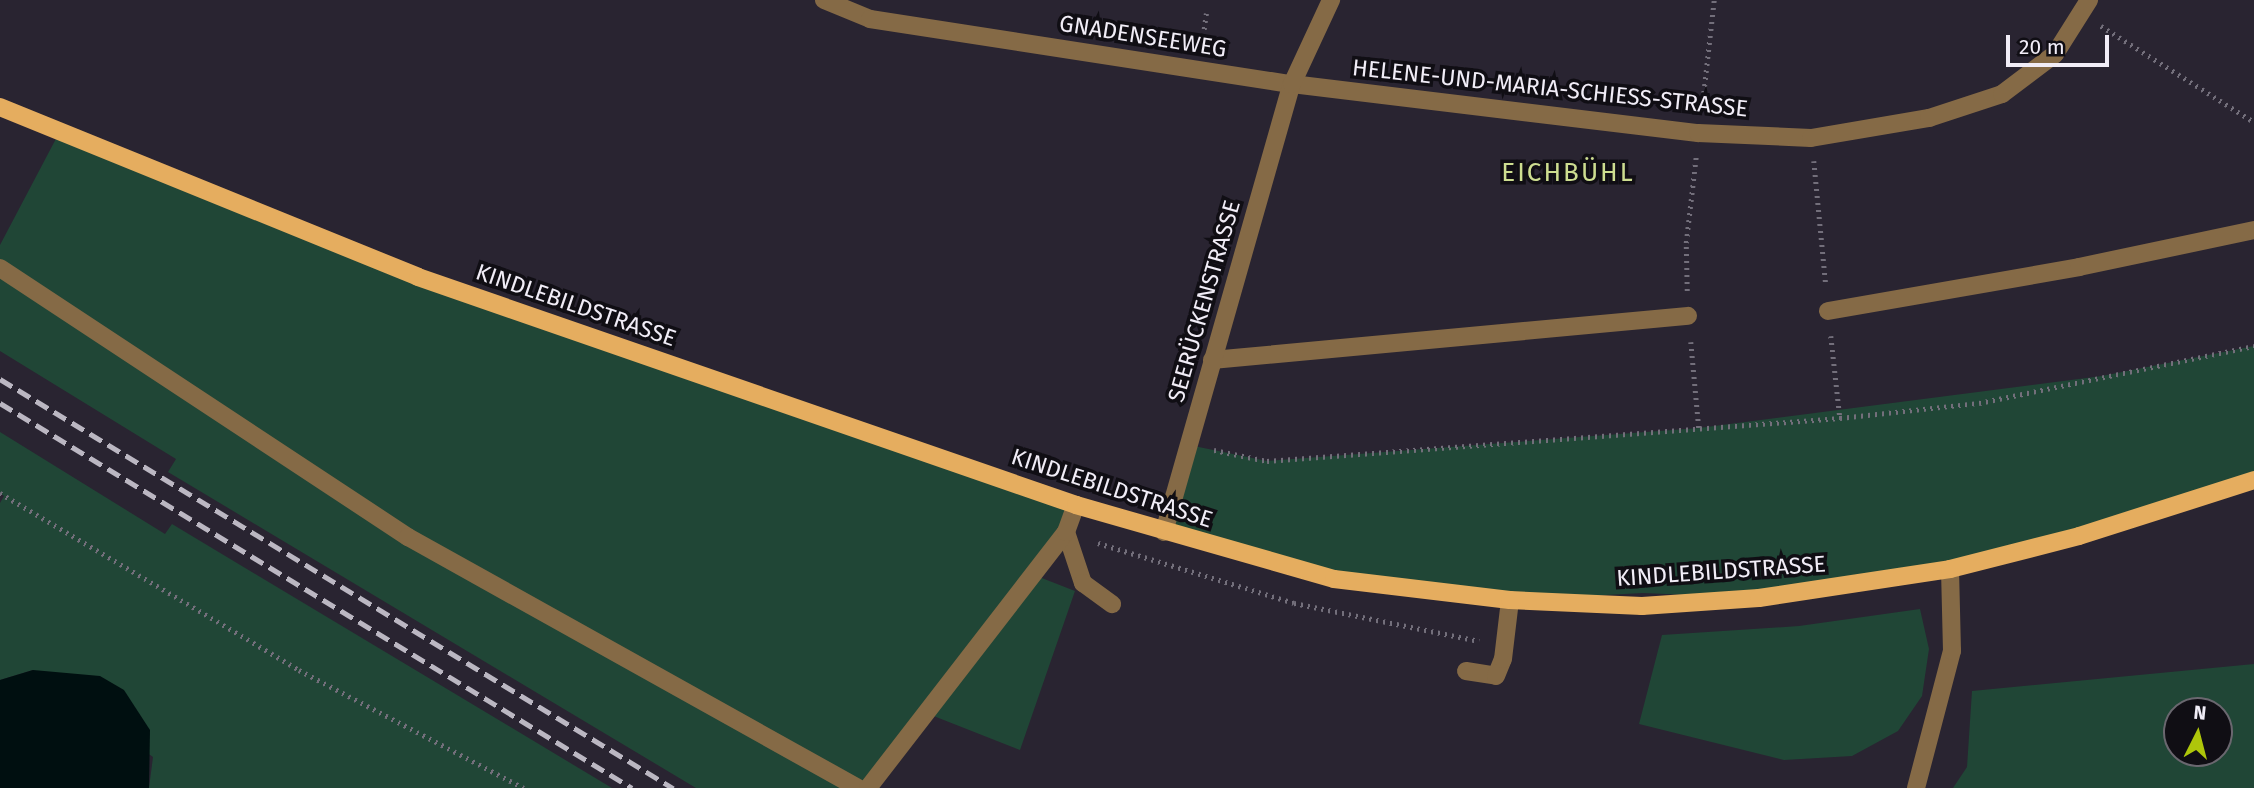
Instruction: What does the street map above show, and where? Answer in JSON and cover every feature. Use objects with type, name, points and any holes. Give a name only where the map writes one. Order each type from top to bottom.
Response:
[{"type":"main road","name":"KINDLEBILDSTRASSE","points":[[0,107],[418,277],[1076,505],[1334,579],[1510,600],[1642,606],[1759,598],[1950,569],[2080,536],[2254,480]]},
{"type":"street","name":"GNADENSEEWEG","points":[[824,0],[870,19],[1292,84]]},
{"type":"street","name":"SEERÜCKENSTRASSE","points":[[1164,532],[1292,84],[1331,0]]},
{"type":"street","name":"HELENE-UND-MARIA-SCHIESS-STRASSE","points":[[1292,84],[1698,133],[1811,138],[1929,118],[2002,94],[2055,54],[2086,7]]},
{"type":"street","points":[[1828,311],[2079,267],[2254,230]]},
{"type":"street","points":[[0,268],[408,537],[858,788]]},
{"type":"street","points":[[1212,360],[1688,316]]},
{"type":"street","points":[[868,788],[1066,533],[1076,505]]},
{"type":"street","points":[[1066,533],[1083,583],[1112,604]]},
{"type":"street","points":[[1916,788],[1952,651],[1950,569]]},
{"type":"street","points":[[1466,671],[1496,676],[1503,659],[1510,600]]},
{"type":"path","points":[[1699,428],[1688,316],[1686,243],[1714,0]]},
{"type":"path","points":[[2086,7],[2254,122]]},
{"type":"path","points":[[1811,138],[1840,418]]},
{"type":"path","points":[[1189,445],[1267,461],[1840,418],[1979,403],[2254,346]]},
{"type":"path","points":[[0,493],[299,670],[524,788]]},
{"type":"green space","points":[[59,133],[277,222],[1076,505],[1034,575],[1075,591],[1020,750],[926,713],[868,788],[696,788],[168,472],[176,459],[0,351],[0,245]]},
{"type":"green space","points":[[2254,346],[2254,480],[2079,536],[1759,598],[1643,593],[1510,600],[1334,579],[1164,532],[1189,445],[1267,461],[1699,428],[2102,376]]},
{"type":"green space","points":[[0,432],[165,534],[172,524],[612,788],[149,788],[153,757],[33,670],[0,680],[0,503],[4,496],[0,493]]},
{"type":"green space","points":[[1920,609],[1929,649],[1922,696],[1898,731],[1852,756],[1784,760],[1639,724],[1662,635],[1799,626]]},
{"type":"green space","points":[[2254,664],[2254,788],[1953,788],[1967,767],[1972,691]]},
{"type":"shaded area","points":[[33,670],[100,676],[124,690],[150,730],[149,788],[0,788],[0,680]]},
{"type":"railway","points":[[0,379],[673,788]]},
{"type":"railway","points":[[0,403],[632,788]]},
{"type":"district","name":"EICHBÜHL","points":[[1568,173]]}]
